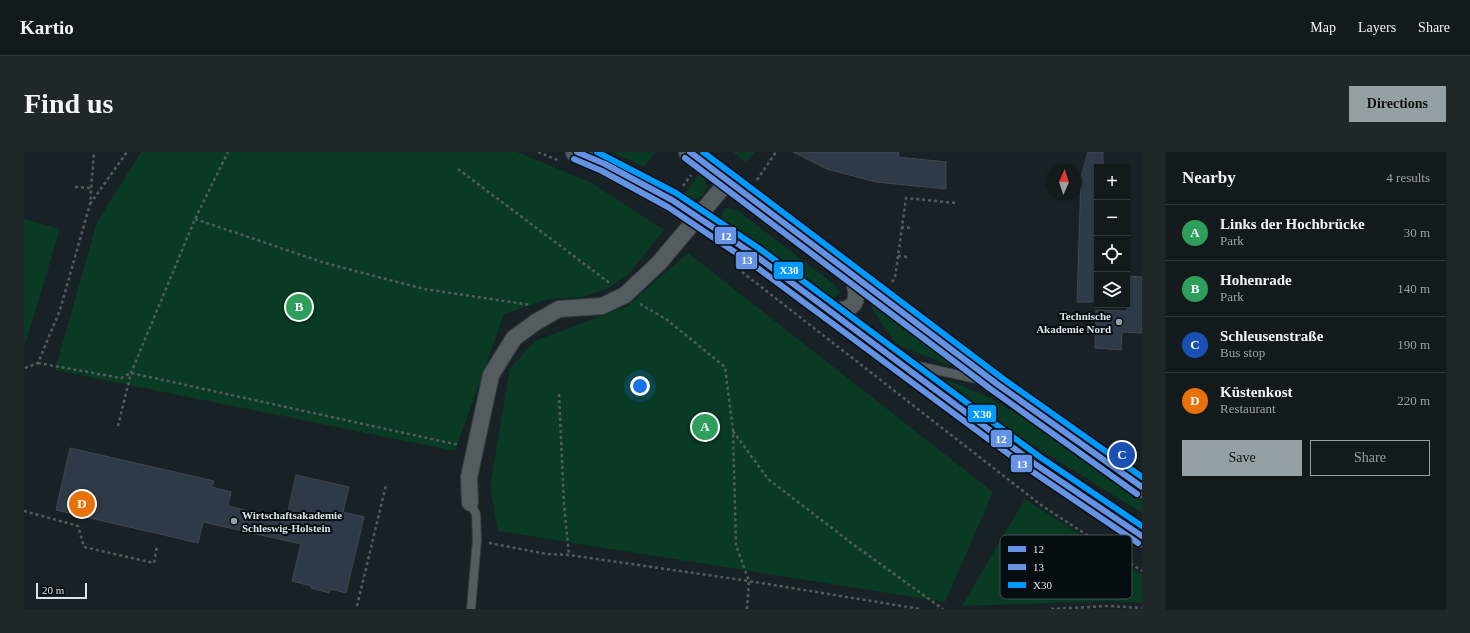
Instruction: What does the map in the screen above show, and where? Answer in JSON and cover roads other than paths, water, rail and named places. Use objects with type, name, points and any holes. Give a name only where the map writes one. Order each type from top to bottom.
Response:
[{"type":"highway","points":[[577,152],[605,164],[672,200],[698,217]]},
{"type":"highway","points":[[696,156],[728,181]]},
{"type":"main road","points":[[728,181],[997,384],[1142,487]]},
{"type":"main road","points":[[698,217],[756,256],[825,309],[1035,464],[1142,536]]},
{"type":"street","points":[[470,503],[469,477],[491,375],[514,338],[536,322],[559,309],[602,306],[625,295],[660,263],[687,228],[728,181]]},
{"type":"street","points":[[825,309],[846,310],[853,306],[856,294],[852,276]]},
{"type":"lane","points":[[898,362],[997,384]]},
{"type":"lane","points":[[470,503],[476,514],[477,540],[471,609]]},
{"type":"place","name":"Hohenrade","points":[[299,307]]},
{"type":"place","name":"Technische Akademie Nord","points":[[1119,322]]},
{"type":"place","name":"Links der Hochbrücke","points":[[705,427]]},
{"type":"place","name":"Schleusenstraße","points":[[1122,455]]},
{"type":"place","name":"Küstenkost","points":[[82,504]]},
{"type":"place","name":"Wirtschaftsakademie Schleswig-Holstein","points":[[234,521]]}]
